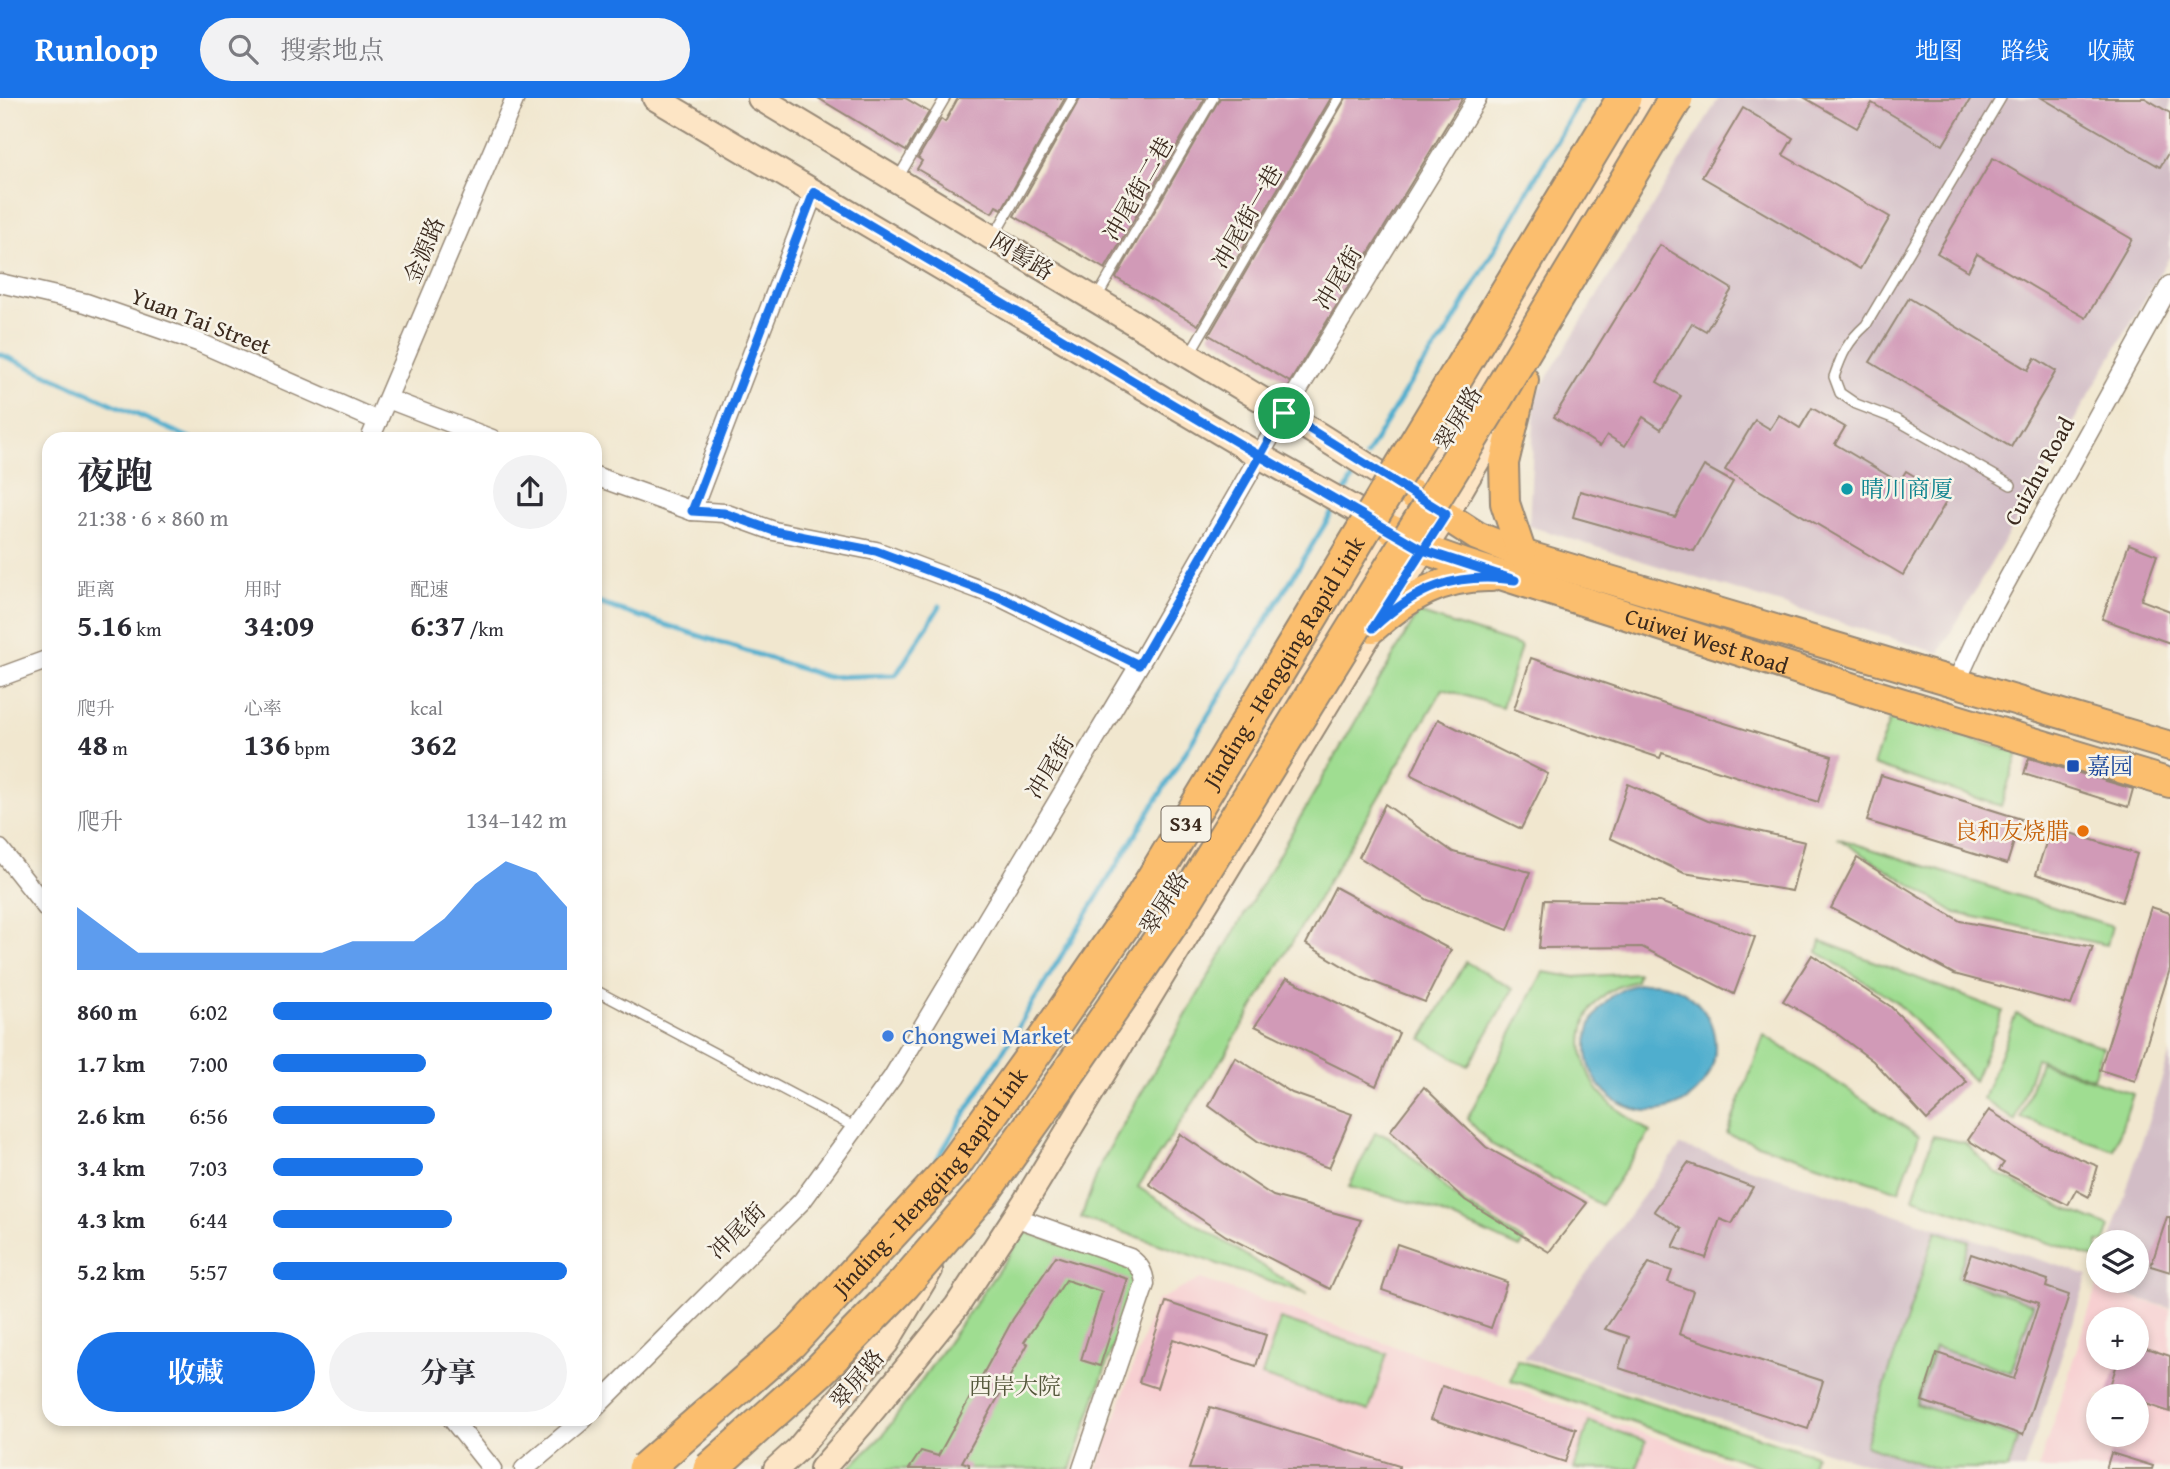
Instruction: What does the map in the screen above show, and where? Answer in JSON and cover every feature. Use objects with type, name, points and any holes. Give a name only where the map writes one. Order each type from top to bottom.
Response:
[{"type":"highway","name":"Jinding - Hengqing Rapid Link","points":[[645,1469],[791,1342],[954,1165],[1044,1040],[1142,899],[1624,98]]},
{"type":"highway","name":"Jinding - Hengqing Rapid Link","points":[[710,1469],[819,1371],[904,1284],[984,1191],[1071,1069],[1172,922],[1488,411],[1676,98]]},
{"type":"main road","name":"Cuiwei West Road","points":[[655,98],[1423,550],[1519,567],[1956,683],[2170,746]]},
{"type":"main road","name":"翠屏路","points":[[776,1469],[798,1449],[886,1343],[995,1163],[1157,915],[1651,98]]},
{"type":"main road","name":"翠屏路","points":[[821,1469],[863,1422],[957,1306],[1015,1217],[1373,628],[1446,514],[1692,98]]},
{"type":"main road","name":"网髻路","points":[[763,99],[1284,413]]},
{"type":"main road","points":[[1373,628],[1410,598],[1439,584],[1519,567],[1505,503],[1504,463],[1524,380]]},
{"type":"main road","name":"Cuiwei West Road","points":[[1284,413],[1446,514],[1519,567],[1904,704],[2170,783]]},
{"type":"main road","points":[[798,1449],[821,1469]]},
{"type":"street","name":"金源路","points":[[373,432],[515,98]]},
{"type":"street","name":"冲尾街","points":[[602,1401],[802,1200],[892,1078],[1139,665],[1284,413],[1477,98]]},
{"type":"street","points":[[692,511],[814,192]]},
{"type":"street","name":"Yuan Tai Street","points":[[0,283],[86,303],[198,342],[378,421]]},
{"type":"street","name":"Cuizhu Road","points":[[1956,683],[1982,626],[2170,285]]},
{"type":"street","points":[[388,399],[474,432]]},
{"type":"street","points":[[602,479],[692,511],[724,513],[774,531],[876,551],[1002,598],[1139,665]]},
{"type":"street","points":[[0,677],[42,662]]},
{"type":"street","points":[[0,849],[42,902]]},
{"type":"street","points":[[1015,1217],[1130,1258],[1139,1264],[1144,1274],[1145,1284],[1082,1469]]},
{"type":"street","points":[[458,1426],[492,1469]]},
{"type":"street","points":[[524,1469],[576,1426]]},
{"type":"lane","points":[[897,181],[945,98]]},
{"type":"lane","points":[[993,239],[1073,98]]},
{"type":"lane","name":"冲尾街二巷","points":[[1095,300],[1213,98]]},
{"type":"lane","name":"冲尾街一巷","points":[[1189,356],[1339,98]]},
{"type":"lane","points":[[2001,98],[1866,325],[1843,351],[1834,376],[1840,393],[1856,404],[1895,419],[2011,485]]},
{"type":"lane","points":[[602,994],[856,1128]]},
{"type":"shaded area","points":[[1719,98],[2170,98],[2170,256],[1939,653],[1529,526],[1535,397]]},
{"type":"shaded area","points":[[2170,1053],[2170,1308],[2120,1293],[2149,1293],[2149,1230],[2114,1230]]},
{"type":"shaded area","points":[[1680,1146],[2086,1274],[2024,1469],[1884,1469],[1524,1358]]},
{"type":"shaded area","points":[[1201,1279],[1746,1469],[1097,1469],[1156,1301]]},
{"type":"shaded area","points":[[2095,1293],[2119,1293],[2170,1309],[2170,1469],[2038,1469],[2086,1320],[2086,1370],[2149,1370],[2149,1307],[2090,1307]]},
{"type":"green space","points":[[1418,613],[1521,646],[1502,707],[1443,689],[1226,1053],[1138,1187],[1307,1294],[1081,1218],[1101,1163]]},
{"type":"green space","points":[[1891,716],[2018,753],[2001,806],[1873,765]]},
{"type":"green space","points":[[1837,838],[2112,926],[2107,945],[1956,913]]},
{"type":"green space","points":[[1821,941],[2003,1011],[1974,1081],[1895,1001],[1818,952]]},
{"type":"green space","points":[[1466,962],[1513,989],[1468,1066],[1422,1039]]},
{"type":"green space","points":[[1543,972],[1575,977],[1638,973],[1636,981],[1615,988],[1602,997],[1586,1019],[1583,1033],[1584,1060],[1596,1087],[1614,1106],[1650,1132],[1601,1205],[1491,1144],[1467,1119]]},
{"type":"green space","points":[[2016,1014],[2103,1047],[2093,1078],[2036,1059],[2015,1121],[1983,1099]]},
{"type":"green space","points":[[1764,1035],[1919,1136],[1899,1191],[1727,1134]]},
{"type":"green space","points":[[2040,1062],[2133,1094],[2114,1150],[2021,1118]]},
{"type":"green space","points":[[1375,1133],[1388,1136],[1459,1200],[1524,1241],[1520,1248],[1422,1205],[1349,1187]]},
{"type":"green space","points":[[1933,1136],[1965,1143],[1995,1172],[2064,1208],[2110,1226],[2109,1230],[2086,1230],[2086,1255],[1913,1198]]},
{"type":"green space","points":[[1936,1231],[1969,1242],[1957,1278],[2033,1304],[2011,1372],[1935,1347],[1916,1404],[2018,1438],[2008,1469],[1936,1469],[1865,1445]]},
{"type":"green space","name":"西岸大院","points":[[1025,1232],[1139,1269],[1071,1469],[848,1469],[883,1435]]},
{"type":"green space","points":[[1280,1319],[1387,1354],[1369,1411],[1262,1376]]},
{"type":"green space","points":[[1517,1360],[1815,1455],[1811,1469],[1766,1469],[1511,1380]]},
{"type":"green space","points":[[1589,1422],[1646,1441],[1637,1469],[1574,1469]]},
{"type":"water","points":[[1651,983],[1675,988],[1696,1002],[1710,1023],[1715,1047],[1710,1071],[1696,1092],[1675,1106],[1651,1111],[1627,1106],[1606,1092],[1592,1071],[1587,1047],[1592,1023],[1606,1002],[1627,988]]},
{"type":"building","points":[[818,98],[905,98],[929,112],[906,151]]},
{"type":"building","points":[[958,98],[1065,98],[1002,209],[996,206],[992,213],[917,169],[922,161],[918,158],[941,119],[945,122]]},
{"type":"building","points":[[1080,98],[1205,98],[1105,269],[1014,216]]},
{"type":"building","points":[[1220,98],[1331,98],[1198,325],[1116,278]]},
{"type":"building","points":[[1346,98],[1463,98],[1290,382],[1209,335]]},
{"type":"building","points":[[1805,98],[1971,98],[1943,145],[1872,103],[1857,128]]},
{"type":"building","points":[[2042,98],[2145,98],[2170,113],[2170,150],[2160,167]]},
{"type":"building","points":[[1743,108],[1793,138],[1783,155],[1890,217],[1860,269],[1702,177]]},
{"type":"building","points":[[1993,158],[2132,239],[2086,318],[1977,254],[1968,271],[1937,253]]},
{"type":"building","points":[[1660,245],[1732,289],[1706,331],[1692,323],[1657,382],[1681,396],[1661,429],[1643,417],[1625,446],[1607,435],[1600,446],[1554,417]]},
{"type":"building","points":[[1909,298],[2028,370],[2035,358],[2056,371],[2011,447],[1870,362]]},
{"type":"building","name":"晴川商厦","points":[[1812,408],[1845,427],[1835,444],[1899,482],[1906,471],[1949,497],[1903,575],[1725,470],[1755,420],[1770,429],[1779,415],[1800,428]]},
{"type":"building","points":[[1704,466],[1733,482],[1694,551],[1573,517],[1580,491],[1675,517]]},
{"type":"building","points":[[2129,544],[2157,555],[2141,600],[2170,611],[2170,643],[2102,619]]},
{"type":"building","points":[[1531,658],[1676,708],[1832,756],[1818,802],[1662,753],[1660,758],[1514,709]]},
{"type":"building","points":[[1438,719],[1548,774],[1521,829],[1411,775]]},
{"type":"building","points":[[2029,758],[2133,789],[2128,807],[2024,774]]},
{"type":"building","points":[[1881,775],[2021,819],[2007,864],[1867,821]]},
{"type":"building","points":[[1628,784],[1709,820],[1805,842],[1792,891],[1684,873],[1610,838]]},
{"type":"building","points":[[1385,804],[1453,852],[1530,872],[1508,930],[1428,900],[1359,857]]},
{"type":"building","points":[[2051,827],[2137,854],[2122,902],[2036,874]]},
{"type":"building","points":[[1857,858],[1960,921],[2093,947],[2071,1005],[1954,974],[1831,908]]},
{"type":"building","points":[[1335,887],[1451,950],[1425,1002],[1363,978],[1306,944]]},
{"type":"building","points":[[1544,900],[1660,902],[1755,937],[1734,994],[1642,947],[1539,948]]},
{"type":"building","points":[[2151,907],[2170,913],[2170,969],[2135,1081],[2100,1070]]},
{"type":"building","points":[[1812,955],[1890,1006],[1967,1082],[1927,1120],[1873,1061],[1832,1030],[1783,1001]]},
{"type":"building","points":[[1287,978],[1399,1033],[1376,1086],[1255,1026]]},
{"type":"building","points":[[1235,1057],[1292,1093],[1352,1114],[1329,1168],[1259,1142],[1209,1106]]},
{"type":"building","points":[[1424,1087],[1486,1147],[1587,1203],[1549,1252],[1465,1200],[1390,1131]]},
{"type":"building","points":[[1989,1110],[2041,1143],[2098,1166],[2089,1197],[2076,1190],[2068,1205],[1999,1170],[2004,1163],[1968,1140]]},
{"type":"building","points":[[1180,1134],[1273,1196],[1361,1220],[1330,1289],[1226,1236],[1149,1184]]},
{"type":"building","points":[[1688,1163],[1753,1187],[1732,1224],[1720,1219],[1706,1258],[1673,1247],[1682,1229],[1654,1211]]},
{"type":"building","points":[[2167,1217],[2170,1217],[2170,1272],[2151,1266]]},
{"type":"building","points":[[1397,1244],[1507,1282],[1491,1328],[1382,1290]]},
{"type":"building","points":[[1971,1254],[2048,1280],[2046,1287],[2069,1295],[2023,1435],[1922,1401],[1937,1353],[2014,1379],[2039,1303],[1963,1278]]},
{"type":"building","points":[[1056,1256],[1128,1279],[1100,1366],[1081,1360],[1102,1292],[1066,1280],[1024,1342],[1028,1344],[962,1462],[969,1464],[969,1469],[909,1469],[921,1451],[938,1456],[1013,1319]]},
{"type":"building","points":[[1649,1263],[1672,1271],[1668,1282],[1693,1291],[1679,1334],[1823,1381],[1808,1429],[1619,1368],[1629,1337],[1605,1329]]},
{"type":"building","points":[[1166,1302],[1266,1335],[1256,1366],[1173,1339],[1157,1388],[1139,1382]]},
{"type":"building","points":[[2149,1349],[2170,1356],[2170,1412],[2149,1405],[2149,1384],[2111,1384],[2115,1370],[2149,1370]]},
{"type":"building","points":[[1442,1386],[1576,1429],[1565,1462],[1431,1419]]},
{"type":"building","points":[[1210,1407],[1399,1466],[1399,1469],[1189,1469]]},
{"type":"building","points":[[2111,1453],[2153,1466],[2152,1469],[2106,1469]]},
{"type":"waterway","points":[[1366,456],[1412,380],[1448,331],[1581,98]]},
{"type":"waterway","points":[[0,354],[176,432]]},
{"type":"waterway","points":[[1343,495],[1359,467]]},
{"type":"waterway","points":[[936,1161],[1336,506]]},
{"type":"waterway","points":[[602,604],[827,677],[896,675],[940,606]]},
{"type":"place","name":"晴川商厦","points":[[1847,489]]},
{"type":"place","name":"嘉园","points":[[2073,766]]},
{"type":"place","name":"良和友烧腊","points":[[2083,831]]},
{"type":"place","name":"Chongwei Market","points":[[888,1036]]},
{"type":"route","points":[[1284,413],[1260,456],[814,192],[692,511],[724,513],[774,531],[876,551],[1002,598],[1139,665],[1260,456],[1391,529],[1423,550],[1373,628],[1396,607],[1439,584],[1477,577],[1515,580],[1423,550],[1446,514],[1284,413]]}]
